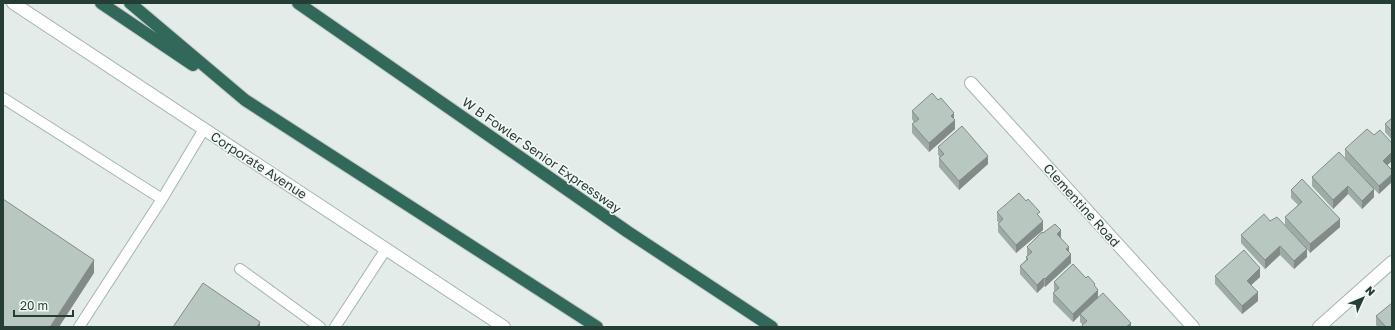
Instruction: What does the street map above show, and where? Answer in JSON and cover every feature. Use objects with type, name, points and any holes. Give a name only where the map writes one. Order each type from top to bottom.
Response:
[{"type":"highway","points":[[101,3],[245,100],[597,327]]},
{"type":"highway","points":[[130,3],[245,100]]},
{"type":"highway","name":"W B Fowler Senior Expressway","points":[[298,3],[628,232],[772,327]]},
{"type":"street","name":"Corporate Avenue","points":[[13,3],[504,327]]},
{"type":"street","name":"Clementine Road","points":[[971,83],[1194,327]]},
{"type":"street","points":[[1318,327],[1392,262]]},
{"type":"lane","points":[[3,98],[162,199]]},
{"type":"lane","points":[[79,327],[162,199],[204,129]]},
{"type":"lane","points":[[335,327],[386,249]]},
{"type":"lane","points":[[240,269],[320,327]]},
{"type":"building","points":[[932,93],[938,100],[941,98],[954,113],[951,116],[955,120],[929,143],[912,124],[919,119],[912,111]]},
{"type":"building","points":[[1392,118],[1392,131],[1385,124]]},
{"type":"building","points":[[962,126],[988,156],[959,181],[939,158],[944,154],[938,147]]},
{"type":"building","points":[[1367,129],[1374,135],[1380,130],[1392,143],[1392,152],[1383,161],[1392,170],[1392,174],[1379,186],[1345,149]]},
{"type":"building","points":[[1339,152],[1374,189],[1362,201],[1348,186],[1333,200],[1312,177]]},
{"type":"building","points":[[1302,179],[1340,219],[1310,244],[1285,217],[1302,202],[1291,190]]},
{"type":"building","points":[[1019,193],[1026,201],[1028,199],[1040,212],[1037,214],[1043,221],[1016,245],[998,224],[1003,219],[997,212]]},
{"type":"building","points":[[3,199],[94,260],[50,327],[3,327]]},
{"type":"building","points":[[1264,214],[1270,221],[1277,217],[1307,249],[1294,261],[1280,246],[1265,260],[1241,235]]},
{"type":"building","points":[[1055,224],[1061,230],[1057,234],[1069,247],[1066,249],[1071,254],[1037,285],[1020,266],[1028,259],[1026,257],[1032,252],[1027,247],[1042,232],[1043,233]]},
{"type":"building","points":[[1244,250],[1260,268],[1247,281],[1258,292],[1242,306],[1215,276]]},
{"type":"building","points":[[1073,264],[1086,278],[1088,276],[1098,290],[1073,314],[1053,293],[1059,288],[1054,282]]},
{"type":"building","points":[[203,283],[260,322],[257,327],[173,327]]},
{"type":"building","points":[[1103,293],[1131,323],[1126,327],[1083,327],[1082,325],[1087,321],[1080,314]]},
{"type":"building","points":[[1392,303],[1392,327],[1386,327],[1376,316]]}]
